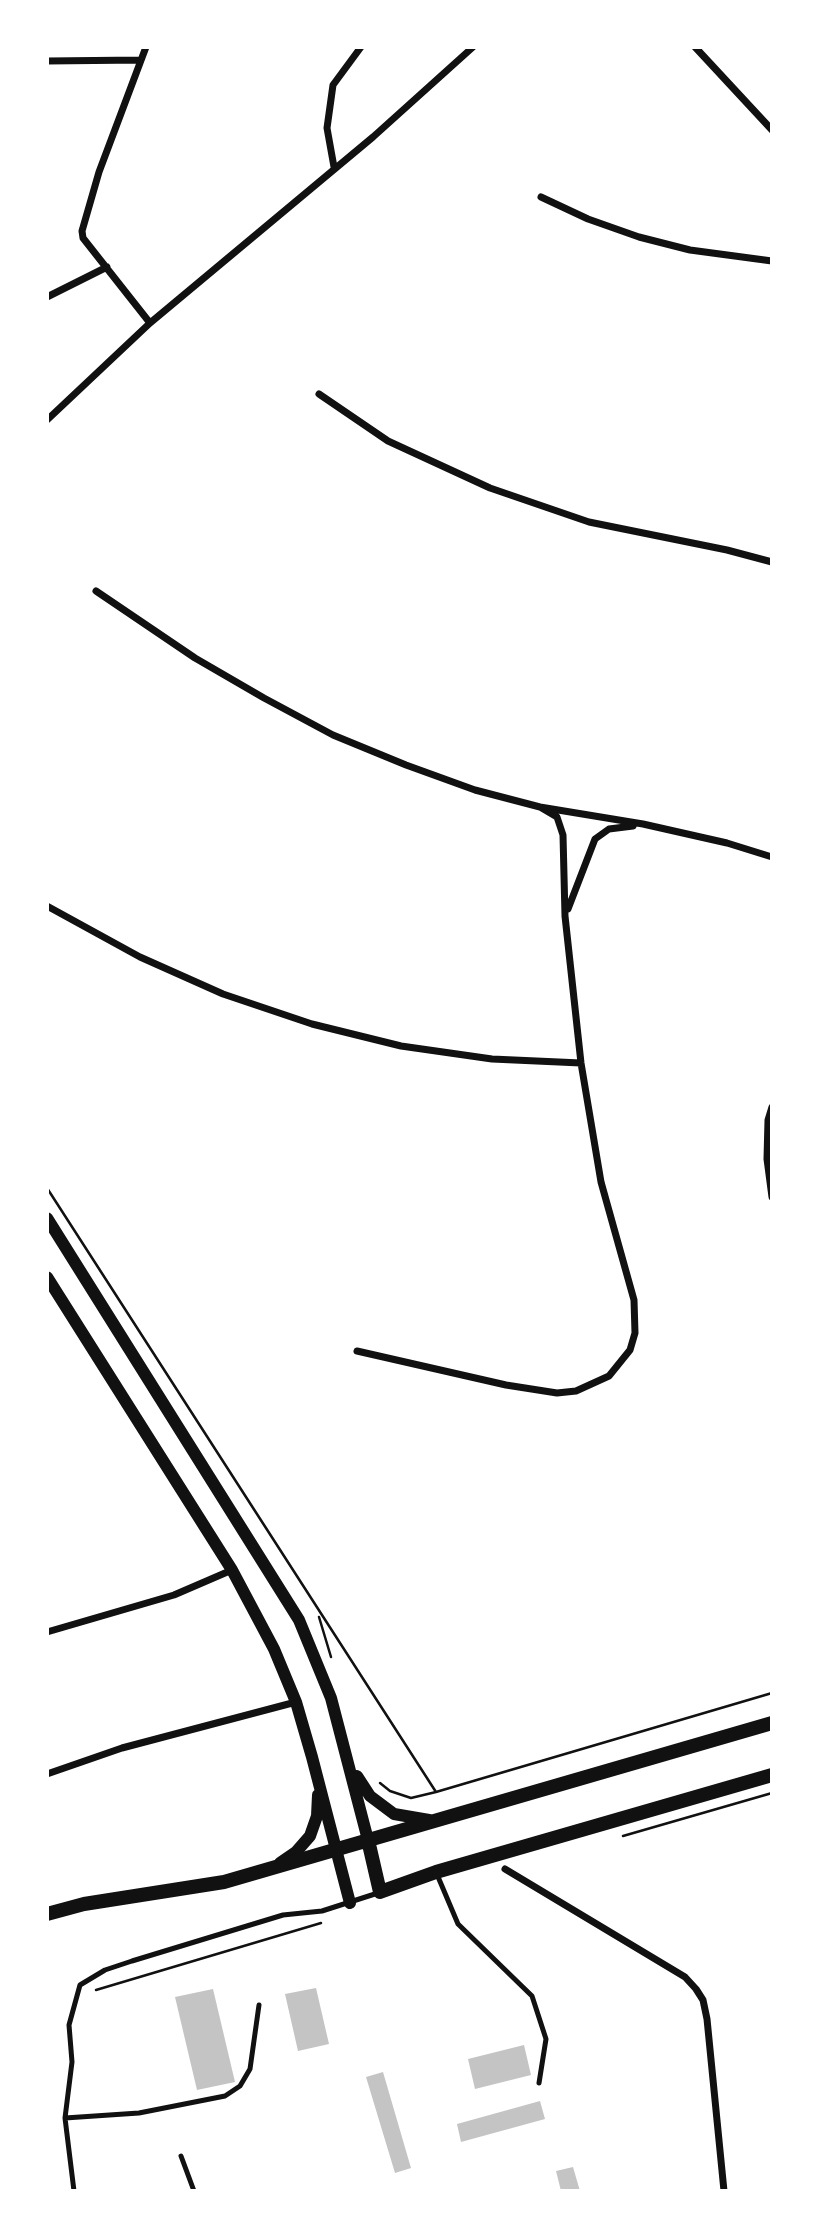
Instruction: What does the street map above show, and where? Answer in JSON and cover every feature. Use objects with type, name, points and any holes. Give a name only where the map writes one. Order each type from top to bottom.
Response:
[{"type":"main road","points":[[47,1914],[84,1904],[177,1892],[267,1869],[772,1723]]},
{"type":"main road","points":[[368,1840],[380,1892],[436,1872],[772,1775]]},
{"type":"street","points":[[146,47],[99,172],[82,231],[83,238],[150,323]]},
{"type":"street","points":[[334,167],[327,128],[333,85],[361,47]]},
{"type":"street","points":[[47,420],[150,323],[473,47]]},
{"type":"street","points":[[695,47],[772,130]]},
{"type":"street","points":[[47,61],[141,60]]},
{"type":"street","points":[[541,197],[588,219],[639,237],[690,250],[772,261]]},
{"type":"street","points":[[47,297],[107,267]]},
{"type":"street","points":[[319,394],[388,441],[490,488],[589,522],[772,562]]},
{"type":"street","points":[[96,591],[195,658],[333,735],[475,790],[540,807],[642,824],[727,843],[772,857]]},
{"type":"street","points":[[357,1351],[506,1385],[557,1393],[595,1385],[621,1363],[635,1333],[636,1315],[601,1182],[581,1063],[565,916],[563,835],[556,817],[540,807]]},
{"type":"street","points":[[565,916],[595,839],[609,829],[642,824]]},
{"type":"street","points":[[47,906],[140,957],[223,994],[312,1024],[401,1046],[492,1059],[581,1063]]},
{"type":"street","points":[[772,1107],[768,1120],[767,1159],[772,1197]]},
{"type":"street","points":[[47,1218],[299,1620],[331,1698],[368,1840]]},
{"type":"street","points":[[47,1277],[232,1570],[274,1649],[296,1702],[350,1903]]},
{"type":"street","points":[[47,1632],[174,1595],[232,1570]]},
{"type":"street","points":[[47,1774],[122,1748],[296,1702]]},
{"type":"street","points":[[346,1754],[360,1782],[380,1806],[408,1819],[442,1820]]},
{"type":"street","points":[[267,1869],[296,1852],[314,1826],[318,1805],[312,1757]]},
{"type":"street","points":[[505,1869],[685,1977],[696,1989],[703,2000],[707,2019],[724,2191]]},
{"type":"lane","points":[[436,1872],[458,1924],[532,1996],[545,2039],[539,2083]]},
{"type":"lane","points":[[74,2191],[65,2118],[72,2062],[69,2025],[80,1985],[105,1970],[157,1953],[283,1915],[322,1911],[380,1892]]},
{"type":"lane","points":[[65,2118],[139,2113],[225,2096],[240,2086],[250,2069],[259,2006]]},
{"type":"lane","points":[[181,2156],[194,2191]]},
{"type":"path","points":[[47,1188],[318,1613],[436,1792]]},
{"type":"path","points":[[318,1613],[333,1664]]},
{"type":"path","points":[[372,1776],[390,1791],[411,1798],[772,1693]]},
{"type":"building","points":[[316,1988],[329,2044],[298,2051],[285,1994]]},
{"type":"building","points":[[213,1989],[235,2082],[197,2090],[175,1997]]},
{"type":"building","points":[[524,2045],[531,2075],[475,2089],[468,2059]]},
{"type":"building","points":[[383,2072],[411,2168],[395,2173],[366,2077]]},
{"type":"building","points":[[540,2101],[545,2119],[461,2142],[457,2124]]},
{"type":"building","points":[[573,2167],[580,2191],[561,2191],[556,2171]]}]
